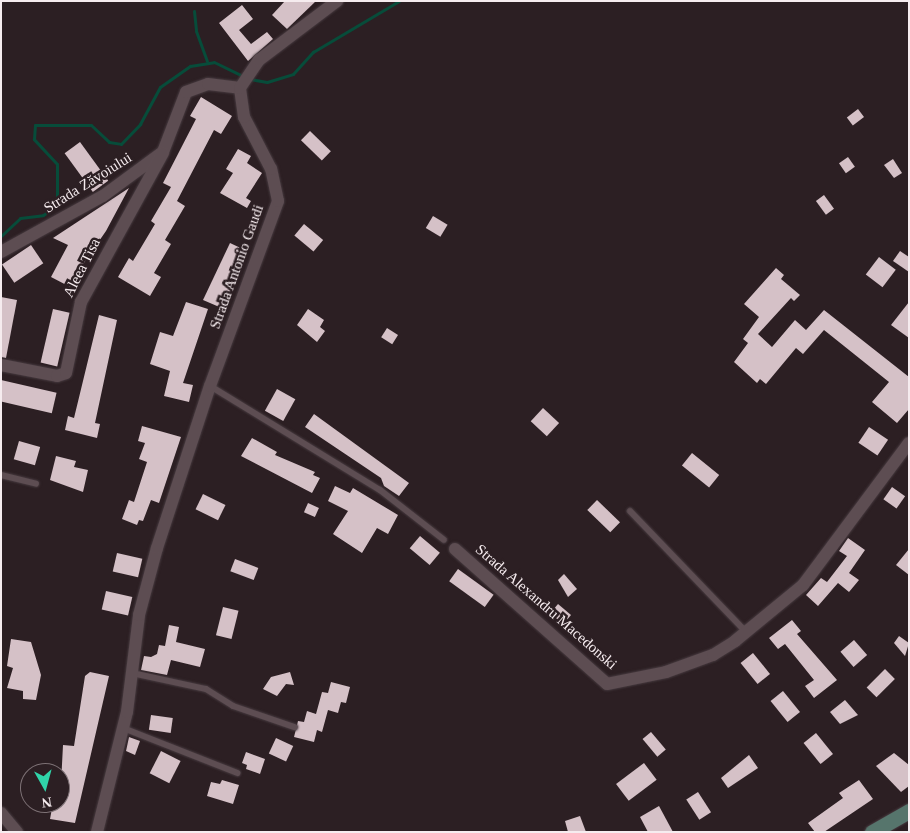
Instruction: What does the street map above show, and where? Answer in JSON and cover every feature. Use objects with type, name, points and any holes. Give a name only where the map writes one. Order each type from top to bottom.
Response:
[{"type":"street","points":[[163,152],[186,92],[208,84],[243,82],[259,60],[337,1]]},
{"type":"street","name":"Strada Antonio Gaudi","points":[[97,832],[123,728],[144,592],[210,386],[278,201],[271,169],[244,118],[243,82]]},
{"type":"street","name":"Strada Zăvoiului","points":[[1,252],[103,196],[163,152]]},
{"type":"street","name":"Aleea Tisa","points":[[1,365],[57,376],[66,373],[80,302],[163,152]]},
{"type":"street","name":"Strada Alexandru Macedonski","points":[[455,548],[607,684],[687,665],[712,655],[746,632],[802,585],[909,443]]},
{"type":"street","points":[[872,832],[909,811]]},
{"type":"street","points":[[1,813],[17,832]]},
{"type":"lane","points":[[210,386],[380,490],[444,540]]},
{"type":"lane","points":[[1,474],[36,484]]},
{"type":"lane","points":[[630,511],[746,632]]},
{"type":"lane","points":[[132,672],[206,689],[233,706],[294,727]]},
{"type":"lane","points":[[123,728],[237,774]]},
{"type":"building","points":[[285,1],[316,1],[287,29],[272,15]]},
{"type":"building","points":[[242,5],[253,19],[239,30],[251,44],[267,32],[273,39],[248,61],[219,23]]},
{"type":"building","points":[[201,97],[232,116],[221,134],[214,130],[177,201],[185,206],[165,240],[171,244],[154,273],[161,277],[150,296],[118,277],[129,258],[133,261],[155,224],[151,221],[171,187],[163,183],[196,119],[190,116]]},
{"type":"building","points":[[858,109],[864,117],[853,125],[847,117]]},
{"type":"building","points":[[310,131],[331,151],[322,160],[301,140]]},
{"type":"building","points":[[80,142],[108,181],[93,192],[65,153]]},
{"type":"building","points":[[238,149],[251,156],[247,163],[262,173],[246,198],[251,201],[247,208],[220,193],[233,173],[226,169]]},
{"type":"building","points":[[848,157],[855,167],[846,173],[839,163]]},
{"type":"building","points":[[893,159],[902,173],[894,178],[884,165]]},
{"type":"building","points":[[129,188],[106,231],[79,270],[85,273],[76,290],[51,277],[68,245],[53,238]]},
{"type":"building","points":[[824,195],[834,209],[826,215],[816,201]]},
{"type":"building","points":[[433,216],[448,225],[440,237],[426,228]]},
{"type":"building","points":[[304,224],[323,240],[314,252],[294,235]]},
{"type":"building","points":[[230,243],[247,251],[224,309],[203,300]]},
{"type":"building","points":[[31,245],[43,263],[14,283],[2,265]]},
{"type":"building","points":[[900,251],[909,257],[909,272],[893,261]]},
{"type":"building","points":[[879,257],[896,270],[883,287],[866,275]]},
{"type":"building","points":[[776,268],[784,275],[781,279],[800,295],[794,301],[791,298],[758,334],[772,347],[795,320],[806,330],[824,310],[909,377],[909,409],[897,423],[872,402],[889,382],[824,330],[803,354],[796,348],[766,384],[760,379],[757,383],[734,362],[748,343],[743,339],[759,317],[744,304]]},
{"type":"building","points":[[1,297],[17,300],[6,358],[1,357]]},
{"type":"building","points":[[186,302],[208,309],[183,383],[193,385],[189,402],[164,396],[170,371],[150,364],[160,332],[173,336]]},
{"type":"building","points":[[909,302],[909,338],[891,325]]},
{"type":"building","points":[[53,309],[70,313],[57,366],[41,363]]},
{"type":"building","points":[[308,309],[324,320],[320,327],[325,331],[317,342],[297,325]]},
{"type":"building","points":[[99,315],[117,320],[95,423],[100,424],[97,438],[65,430],[68,416],[74,418]]},
{"type":"building","points":[[387,328],[398,335],[392,344],[381,337]]},
{"type":"building","points":[[1,380],[57,393],[52,413],[1,402]]},
{"type":"building","points":[[277,389],[295,399],[283,421],[265,411]]},
{"type":"building","points":[[543,408],[559,423],[547,436],[531,421]]},
{"type":"building","points":[[314,414],[409,483],[399,496],[384,486],[381,478],[305,427]]},
{"type":"building","points":[[142,426],[181,437],[159,503],[151,500],[143,521],[139,520],[137,525],[122,519],[129,500],[134,502],[147,462],[139,459],[145,443],[138,441]]},
{"type":"building","points":[[869,427],[888,440],[877,456],[858,443]]},
{"type":"building","points":[[252,438],[277,452],[275,455],[315,472],[313,475],[320,478],[312,493],[241,456]]},
{"type":"building","points":[[19,441],[40,447],[35,465],[14,459]]},
{"type":"building","points":[[692,453],[719,475],[709,487],[682,465]]},
{"type":"building","points":[[56,456],[76,461],[74,467],[88,470],[83,492],[50,480]]},
{"type":"building","points":[[335,486],[350,493],[353,488],[398,515],[388,534],[377,528],[362,553],[333,534],[348,511],[328,501]]},
{"type":"building","points":[[892,487],[905,496],[897,508],[883,499]]},
{"type":"building","points":[[203,494],[225,505],[218,520],[196,509]]},
{"type":"building","points":[[597,500],[620,522],[610,532],[587,510]]},
{"type":"building","points":[[308,503],[319,508],[315,517],[304,512]]},
{"type":"building","points":[[420,536],[440,553],[430,565],[410,548]]},
{"type":"building","points":[[848,538],[865,550],[849,573],[859,580],[849,592],[838,583],[818,606],[806,595],[821,578],[827,582],[847,556],[839,551]]},
{"type":"building","points":[[909,549],[909,575],[896,565]]},
{"type":"building","points":[[117,553],[142,559],[138,577],[113,572]]},
{"type":"building","points":[[235,559],[258,568],[254,580],[230,571]]},
{"type":"building","points":[[458,569],[494,595],[485,607],[449,581]]},
{"type":"building","points":[[564,574],[577,589],[568,597],[558,580]]},
{"type":"building","points":[[106,591],[132,597],[128,616],[102,610]]},
{"type":"building","points":[[558,604],[571,615],[561,627],[548,616]]},
{"type":"building","points":[[223,607],[239,611],[232,639],[216,635]]},
{"type":"building","points":[[792,620],[801,631],[797,634],[837,680],[814,698],[805,686],[814,680],[785,644],[778,649],[769,638]]},
{"type":"building","points":[[169,625],[179,627],[176,642],[205,649],[200,667],[171,660],[167,675],[141,670],[144,656],[151,657],[157,654],[159,645],[165,646]]},
{"type":"building","points":[[899,636],[909,643],[905,656],[894,643]]},
{"type":"building","points":[[11,639],[31,642],[41,675],[36,700],[23,699],[23,691],[7,688],[13,668],[7,666]]},
{"type":"building","points":[[854,640],[867,655],[854,667],[840,652]]},
{"type":"building","points":[[753,653],[770,674],[758,684],[741,663]]},
{"type":"building","points":[[885,669],[895,679],[877,697],[867,687]]},
{"type":"building","points":[[90,672],[109,676],[75,823],[50,819],[51,813],[70,813],[70,763],[62,763],[63,745],[74,746],[85,676]]},
{"type":"building","points":[[290,672],[294,685],[286,684],[277,696],[263,689],[271,677]]},
{"type":"building","points":[[331,682],[350,687],[346,703],[341,702],[338,713],[328,710],[322,732],[317,730],[314,742],[294,737],[298,721],[304,722],[307,711],[316,714],[322,692],[328,693]]},
{"type":"building","points":[[783,691],[800,712],[788,722],[771,701]]},
{"type":"building","points":[[845,700],[858,715],[840,724],[830,712]]},
{"type":"building","points":[[151,715],[173,718],[171,733],[149,730]]},
{"type":"building","points":[[651,732],[666,750],[657,757],[643,739]]},
{"type":"building","points":[[816,733],[833,754],[821,764],[804,743]]},
{"type":"building","points":[[129,737],[140,741],[135,755],[126,751]]},
{"type":"building","points":[[276,738],[293,746],[286,761],[269,753]]},
{"type":"building","points":[[161,751],[181,761],[169,783],[150,773]]},
{"type":"building","points":[[246,752],[265,759],[260,774],[246,769],[247,765],[242,763]]},
{"type":"building","points":[[894,753],[909,765],[909,786],[901,792],[876,766]]},
{"type":"building","points":[[749,755],[758,768],[728,788],[721,778]]},
{"type":"building","points":[[644,763],[657,780],[629,801],[616,784]]},
{"type":"building","points":[[222,780],[239,785],[233,804],[207,796],[211,782],[220,784]]},
{"type":"building","points":[[859,780],[873,799],[824,832],[815,832],[808,823],[843,798],[839,793]]},
{"type":"building","points":[[698,792],[711,812],[699,820],[686,800]]},
{"type":"building","points":[[659,806],[673,832],[648,832],[640,817]]},
{"type":"building","points":[[580,816],[586,832],[568,832],[565,821]]},
{"type":"waterway","points":[[250,79],[267,82],[293,74],[313,52],[399,1]]},
{"type":"waterway","points":[[194,11],[196,31],[207,61]]},
{"type":"waterway","points":[[1,236],[20,218],[43,215],[57,206],[57,164],[34,139],[35,125],[91,125],[109,142],[121,144],[140,124],[160,87],[190,66],[214,62],[245,77]]}]
